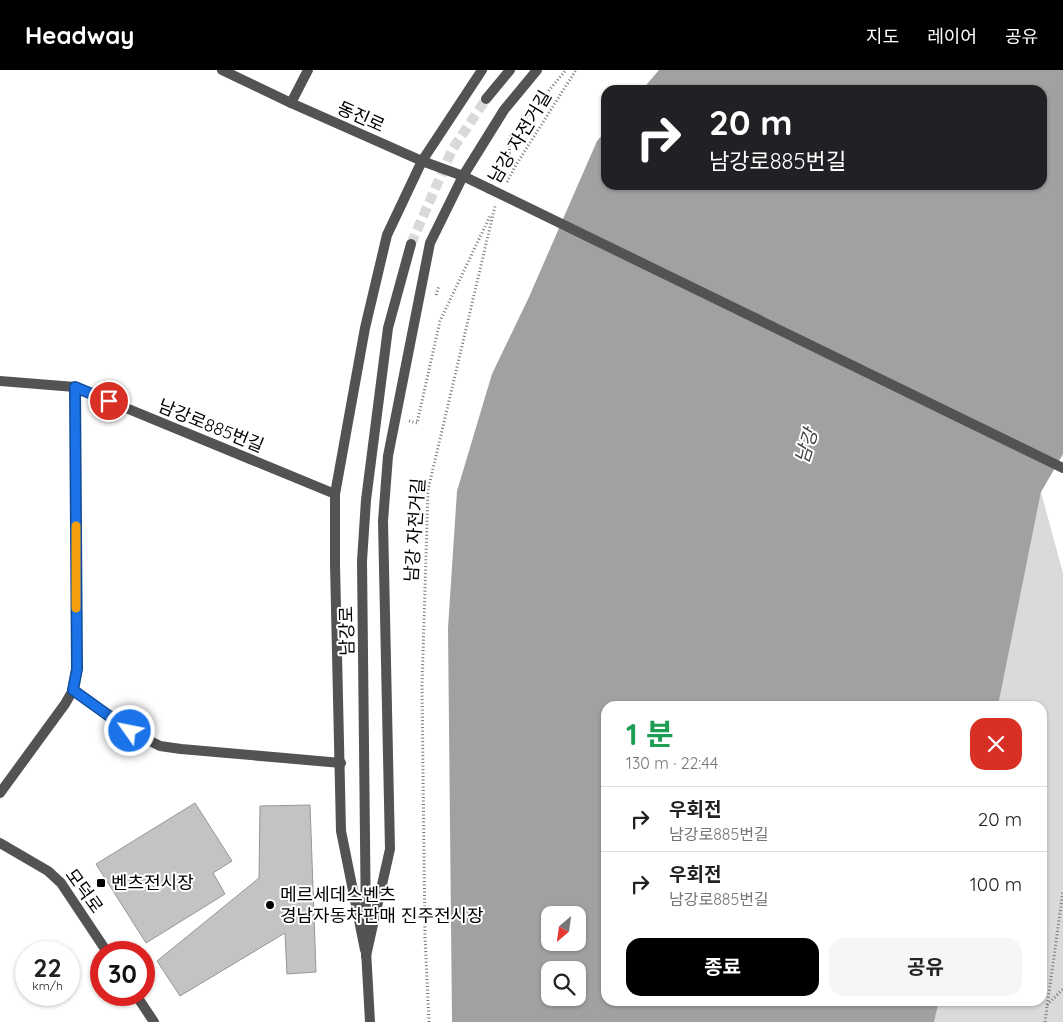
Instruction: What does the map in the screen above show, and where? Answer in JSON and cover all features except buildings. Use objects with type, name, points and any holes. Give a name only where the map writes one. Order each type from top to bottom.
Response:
[{"type":"street","name":"동진로","points":[[222,70],[290,103],[422,161],[463,176],[1063,468]]},
{"type":"street","points":[[290,103],[308,70]]},
{"type":"street","points":[[366,956],[342,831],[334,494],[365,328],[387,235],[422,161],[482,70]]},
{"type":"street","points":[[486,99],[510,70]]},
{"type":"street","points":[[366,956],[390,849],[383,521],[388,456],[430,244],[463,176],[504,110],[537,70]]},
{"type":"street","name":"남강로","points":[[370,1022],[366,956],[362,562],[366,500],[388,328],[411,244]]},
{"type":"street","name":"남강로885번길","points":[[0,381],[75,387],[334,494]]},
{"type":"street","points":[[0,793],[65,704],[73,690],[77,669],[75,387]]},
{"type":"street","points":[[73,690],[130,731],[160,746],[341,763]]},
{"type":"street","name":"모덕로","points":[[0,843],[48,871],[61,883],[101,941]]},
{"type":"street","points":[[143,1006],[154,1022]]},
{"type":"path","points":[[510,164],[509,138],[566,70]]},
{"type":"path","name":"남강 자전거길","points":[[507,183],[516,165],[576,70]]},
{"type":"path","name":"남강 자전거길","points":[[429,1022],[425,938],[422,687],[428,490],[494,209],[498,200]]},
{"type":"path","points":[[410,412],[408,421],[417,423],[440,321],[494,209]]},
{"type":"path","points":[[433,303],[439,286]]},
{"type":"path","points":[[1045,1022],[1063,891]]},
{"type":"path","points":[[1047,1006],[1063,989]]},
{"type":"shaded area","points":[[1041,492],[1063,573],[1063,1022],[934,1022],[938,1006],[1047,1006],[1047,701],[999,701]]},
{"type":"water","name":"남강","points":[[659,70],[1063,70],[1063,454],[1041,492],[999,701],[601,701],[601,1006],[938,1006],[934,1022],[452,1022],[448,628],[457,491],[492,374],[529,297],[597,141],[601,137],[601,190],[1047,190],[1047,85],[646,85]]},
{"type":"tunnel","points":[[411,244],[452,150],[486,99]]},
{"type":"slow traffic","points":[[76,526],[76,608]]},
{"type":"place","name":"벤츠전시장","points":[[101,883]]},
{"type":"place","name":"메르세데스벤츠 경남자동차판매 진주전시장","points":[[270,905]]},
{"type":"route","points":[[109,401],[75,387],[77,669],[73,690],[130,731]]}]
